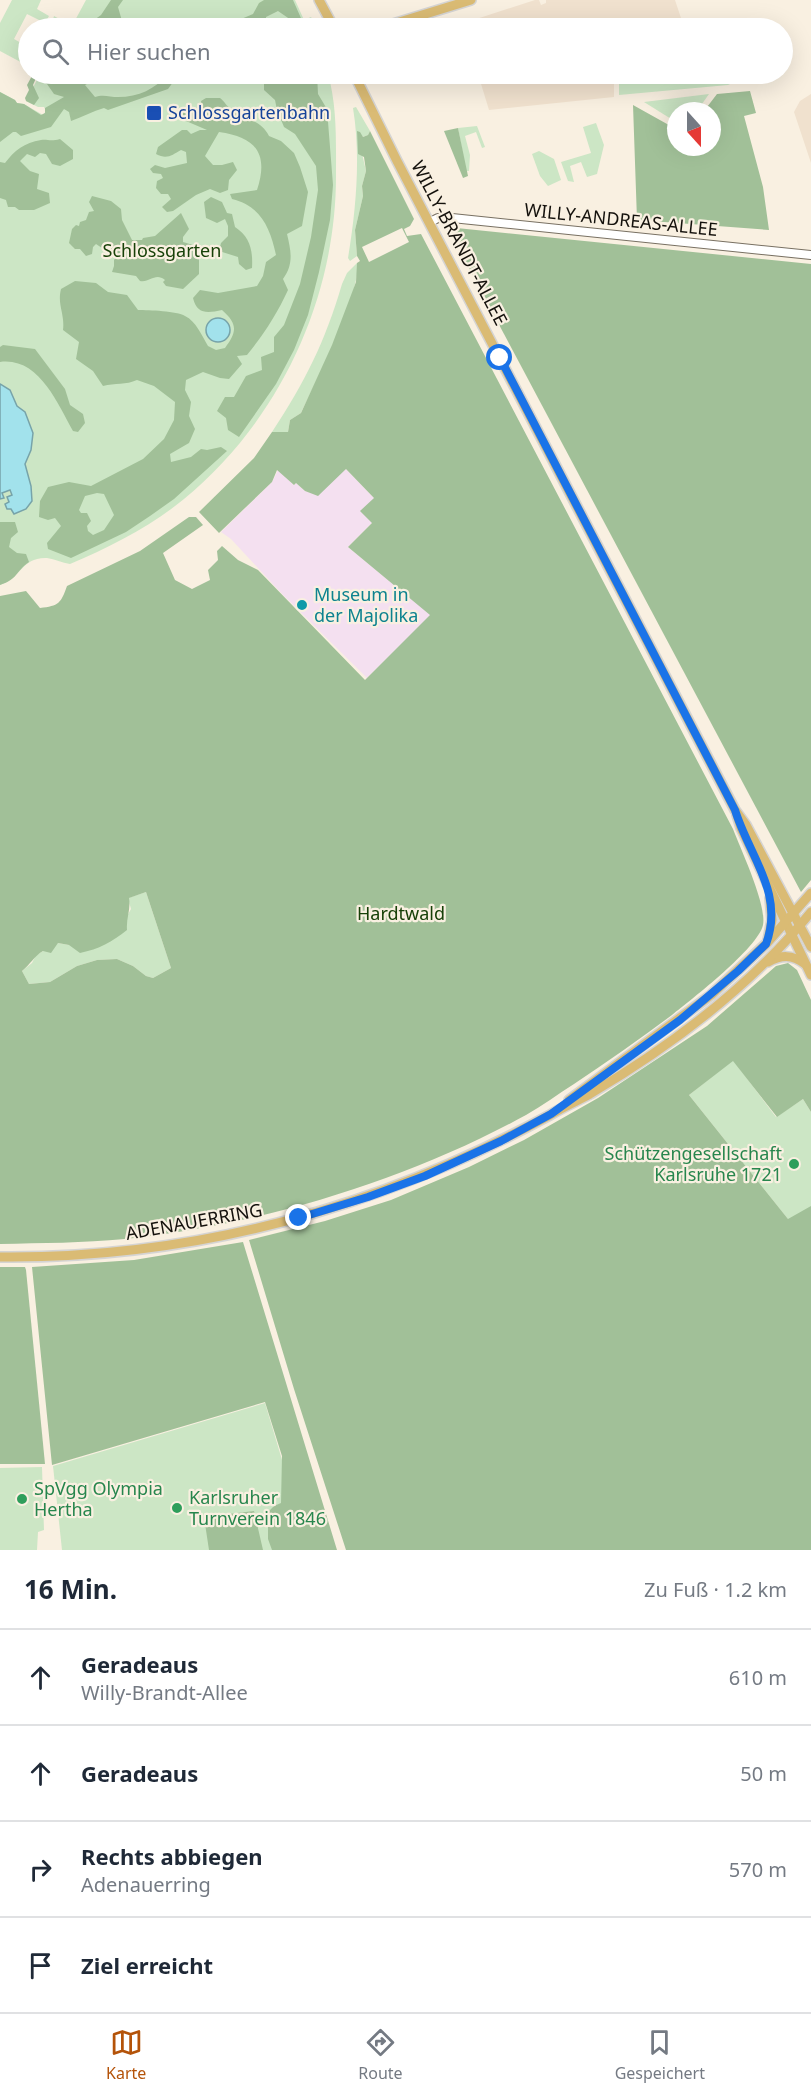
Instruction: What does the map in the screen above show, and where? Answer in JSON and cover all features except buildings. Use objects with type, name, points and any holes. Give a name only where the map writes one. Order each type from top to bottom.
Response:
[{"type":"main road","points":[[319,0],[329,18]]},
{"type":"main road","points":[[412,18],[471,0]]},
{"type":"main road","name":"WILLY-BRANDT-ALLEE","points":[[359,84],[735,810],[741,828],[811,975]]},
{"type":"main road","name":"WILLY-BRANDT-ALLEE","points":[[735,810],[747,825],[811,947]]},
{"type":"main road","points":[[766,944],[772,920],[768,886]]},
{"type":"main road","name":"ADENAUERRING","points":[[551,1114],[680,1020],[718,989],[766,944],[811,893]]},
{"type":"main road","name":"ADENAUERRING","points":[[0,1257],[133,1250],[216,1237],[348,1204],[404,1184],[481,1150],[551,1114],[589,1094],[646,1057],[695,1022],[760,966],[811,912]]},
{"type":"main road","points":[[760,966],[783,956],[794,957],[805,964]]},
{"type":"street","name":"WILLY-ANDREAS-ALLEE","points":[[430,222],[438,218],[452,218],[811,255]]},
{"type":"shaded area","points":[[535,0],[539,0],[541,5],[546,3],[546,0],[675,0],[681,18],[480,18]]},
{"type":"shaded area","points":[[481,84],[614,84],[614,97],[489,110]]},
{"type":"shaded area","points":[[811,94],[811,163],[794,112],[800,101]]},
{"type":"shaded area","points":[[346,469],[374,498],[372,523],[348,547],[431,615],[367,678],[283,595],[231,539],[221,532],[272,482],[278,470],[294,485],[296,483],[305,491],[316,494]]},
{"type":"green space","points":[[12,0],[41,0],[37,9],[49,16],[48,18],[35,18],[27,14],[25,18],[18,18],[18,31],[14,39],[18,41],[18,61],[0,51],[0,23]]},
{"type":"green space","points":[[86,0],[295,0],[303,18],[76,18]]},
{"type":"green space","points":[[111,0],[123,0],[118,7],[121,18],[97,18]]},
{"type":"green space","points":[[264,0],[293,0],[301,18],[288,18],[278,11],[266,18],[244,18],[253,14],[259,3]]},
{"type":"green space","points":[[33,84],[39,98],[34,105],[26,101],[29,90],[27,85]]},
{"type":"green space","name":"Schlossgarten","points":[[35,84],[330,84],[335,123],[334,219],[326,265],[314,310],[296,353],[275,394],[248,432],[218,467],[184,499],[129,536],[70,564],[47,558],[32,561],[13,578],[0,585],[0,92],[43,115],[46,111],[44,107],[38,107],[26,101]]},
{"type":"green space","points":[[47,84],[87,84],[85,85],[95,97],[126,97],[140,94],[158,84],[172,84],[168,89],[108,110],[100,109],[71,121],[69,112],[64,109],[51,127],[21,136],[13,132],[0,142],[0,92],[41,115],[45,113],[45,108],[64,97],[54,94]]},
{"type":"green space","points":[[264,84],[318,84],[318,94],[327,109],[333,185],[330,220],[308,315],[294,350],[276,384],[239,437],[228,430],[226,418],[217,411],[225,397],[234,397],[246,376],[262,370],[261,357],[274,352],[274,337],[284,325],[300,284],[311,237],[318,190],[316,166],[295,134],[284,127],[275,100],[264,90]]},
{"type":"green space","points":[[619,84],[730,84],[728,85],[619,95]]},
{"type":"green space","points":[[750,91],[756,113],[744,116],[763,187],[769,230],[637,220],[633,105],[667,124],[667,156],[721,156],[721,102],[711,102],[717,94]]},
{"type":"green space","points":[[709,94],[703,102],[667,102],[667,116],[644,102]]},
{"type":"green space","points":[[206,98],[220,98],[231,110],[258,123],[269,136],[281,141],[294,153],[308,192],[302,226],[287,234],[290,263],[283,279],[288,290],[265,332],[247,355],[237,356],[242,364],[229,379],[203,372],[186,380],[185,390],[191,402],[189,416],[195,429],[189,443],[170,454],[171,462],[191,457],[201,449],[221,447],[227,451],[174,499],[150,516],[126,532],[71,558],[48,549],[47,543],[61,526],[55,518],[48,520],[39,517],[40,501],[48,487],[69,482],[91,486],[143,459],[164,439],[174,420],[175,402],[154,386],[137,380],[103,386],[93,371],[76,359],[79,342],[63,330],[61,289],[75,281],[96,283],[108,292],[127,295],[138,310],[181,314],[192,321],[208,346],[216,350],[225,348],[229,342],[234,333],[233,324],[222,310],[204,312],[200,310],[193,298],[200,290],[218,293],[257,286],[263,276],[266,262],[276,255],[271,236],[263,220],[250,207],[232,199],[230,194],[257,190],[260,177],[260,157],[256,149],[242,138],[219,132],[205,156],[213,165],[233,162],[237,170],[229,180],[228,190],[220,193],[210,189],[196,195],[173,211],[167,212],[162,207],[171,199],[168,194],[161,194],[156,188],[157,181],[163,178],[161,174],[153,173],[150,169],[155,165],[165,168],[187,163],[186,152],[181,150],[163,157],[156,154],[158,147],[182,130],[187,130],[191,134],[207,130],[186,121],[177,111],[202,108],[201,101]],"holes":[[[104,494],[114,515],[104,530],[93,535],[88,531],[87,526],[91,521],[87,513],[81,513],[79,510],[85,496]]]},
{"type":"green space","points":[[356,107],[370,131],[363,137],[357,132],[366,171],[355,230],[357,256],[350,261],[348,258],[353,221],[357,145],[353,108]]},
{"type":"green space","points":[[596,123],[604,145],[597,174],[587,177],[581,162],[570,166],[574,182],[568,181],[561,162],[591,153],[583,127]]},
{"type":"green space","points":[[477,126],[485,147],[482,148],[476,132],[465,136],[470,155],[469,171],[466,171],[458,128]]},
{"type":"green space","points":[[458,128],[468,176],[463,178],[444,131]]},
{"type":"green space","name":"Hardtwald","points":[[357,131],[363,137],[370,131],[414,219],[410,226],[404,229],[407,236],[421,234],[733,829],[757,891],[763,925],[749,947],[723,973],[636,1042],[526,1115],[432,1160],[382,1180],[331,1196],[228,1223],[125,1239],[0,1244],[0,596],[26,591],[40,608],[55,605],[61,600],[67,586],[140,551],[189,517],[196,517],[203,525],[163,553],[175,580],[192,589],[210,580],[208,570],[218,560],[217,551],[222,546],[238,560],[258,570],[365,680],[430,615],[348,547],[372,523],[360,511],[374,498],[346,469],[318,496],[305,491],[296,483],[294,485],[277,470],[272,482],[219,533],[199,512],[254,458],[272,432],[288,432],[290,420],[301,413],[332,345],[356,282],[357,263],[360,261],[357,256],[355,230],[366,171],[364,157],[358,154]],"holes":[[[402,228],[409,242],[369,262],[362,247]],[[146,892],[171,968],[153,978],[117,959],[97,960],[77,966],[50,982],[29,984],[22,971],[43,951],[51,953],[58,943],[69,945],[80,953],[105,945],[127,930],[129,898]]]},
{"type":"green space","points":[[60,139],[73,150],[73,159],[60,166],[52,164],[46,154],[40,153],[35,157],[27,154],[20,161],[30,171],[39,174],[37,189],[49,193],[50,203],[34,210],[8,207],[6,200],[0,198],[0,162],[5,163],[16,151],[30,143]]},
{"type":"green space","points":[[539,151],[554,159],[561,180],[548,186],[540,176],[532,154]]},
{"type":"green space","points":[[92,196],[111,201],[121,209],[122,220],[132,240],[155,236],[181,213],[189,229],[183,237],[183,242],[197,248],[203,256],[199,258],[199,274],[183,289],[166,286],[163,282],[165,280],[158,277],[140,281],[136,276],[112,272],[116,257],[112,251],[108,252],[96,244],[92,254],[86,256],[80,249],[75,249],[69,243],[72,229],[86,220],[89,212],[94,211],[89,202]]},
{"type":"green space","points":[[211,197],[222,202],[227,213],[232,214],[235,227],[244,235],[251,250],[252,268],[246,270],[239,264],[238,257],[219,251],[221,243],[228,236],[228,226],[225,219],[217,223],[206,218],[204,202]]},
{"type":"green space","points":[[447,227],[811,264],[811,880],[801,892]]},
{"type":"green space","points":[[357,263],[353,293],[326,360],[301,413],[290,420],[288,432],[272,432],[313,361],[329,325],[342,284],[347,273]]},
{"type":"green space","points":[[3,345],[35,349],[65,389],[70,405],[83,414],[85,423],[78,432],[73,431],[53,396],[36,374],[14,362],[0,362],[0,347]]},
{"type":"green space","points":[[0,522],[15,522],[18,532],[11,538],[9,547],[17,553],[26,554],[29,562],[13,578],[0,585]]},
{"type":"green space","points":[[146,892],[171,968],[153,978],[117,959],[97,960],[77,966],[50,982],[29,984],[22,971],[32,963],[36,955],[58,943],[69,945],[126,918],[131,909],[128,898]]},
{"type":"green space","points":[[788,963],[797,970],[811,1000],[811,1112],[803,1099],[777,1117],[733,1061],[689,1095],[788,1219],[811,1206],[811,1550],[346,1550],[249,1240],[325,1221],[391,1200],[469,1167],[524,1140],[598,1098],[707,1026],[776,966]]},
{"type":"green space","points":[[733,1060],[776,1117],[803,1099],[811,1112],[811,1248],[689,1095]]},
{"type":"green space","points":[[243,1242],[337,1550],[272,1550],[268,1539],[268,1512],[281,1503],[282,1456],[265,1402],[52,1465],[32,1267],[134,1260]]},
{"type":"green space","points":[[0,1267],[25,1267],[26,1270],[45,1464],[0,1464]]},
{"type":"green space","name":"Karlsruher Turnverein 1846","points":[[265,1403],[309,1550],[62,1550],[53,1466]]},
{"type":"green space","name":"SpVgg Olympia Hertha","points":[[42,1467],[44,1530],[38,1532],[37,1550],[0,1550],[0,1468]]},
{"type":"green space","points":[[254,1511],[263,1550],[209,1550],[204,1517]]},
{"type":"water","points":[[218,318],[227,321],[230,330],[227,339],[218,342],[209,339],[206,330],[209,321]]},
{"type":"water","points":[[0,384],[10,390],[17,406],[25,412],[33,433],[31,450],[25,464],[31,486],[32,501],[26,509],[14,514],[11,509],[7,509],[5,504],[9,502],[7,497],[12,495],[10,490],[2,493],[4,498],[0,499]]},
{"type":"place","name":"Schlossgartenbahn","points":[[154,113]]},
{"type":"place","name":"Museum in der Majolika","points":[[302,605]]},
{"type":"place","name":"Schützengesellschaft Karlsruhe 1721","points":[[794,1164]]},
{"type":"place","name":"SpVgg Olympia Hertha","points":[[22,1499]]},
{"type":"place","name":"Karlsruher Turnverein 1846","points":[[177,1508]]},
{"type":"route","points":[[299,1218],[348,1204],[425,1176],[501,1141],[551,1114],[711,995],[766,944],[771,932],[772,911],[768,886],[735,810],[500,358]]}]
